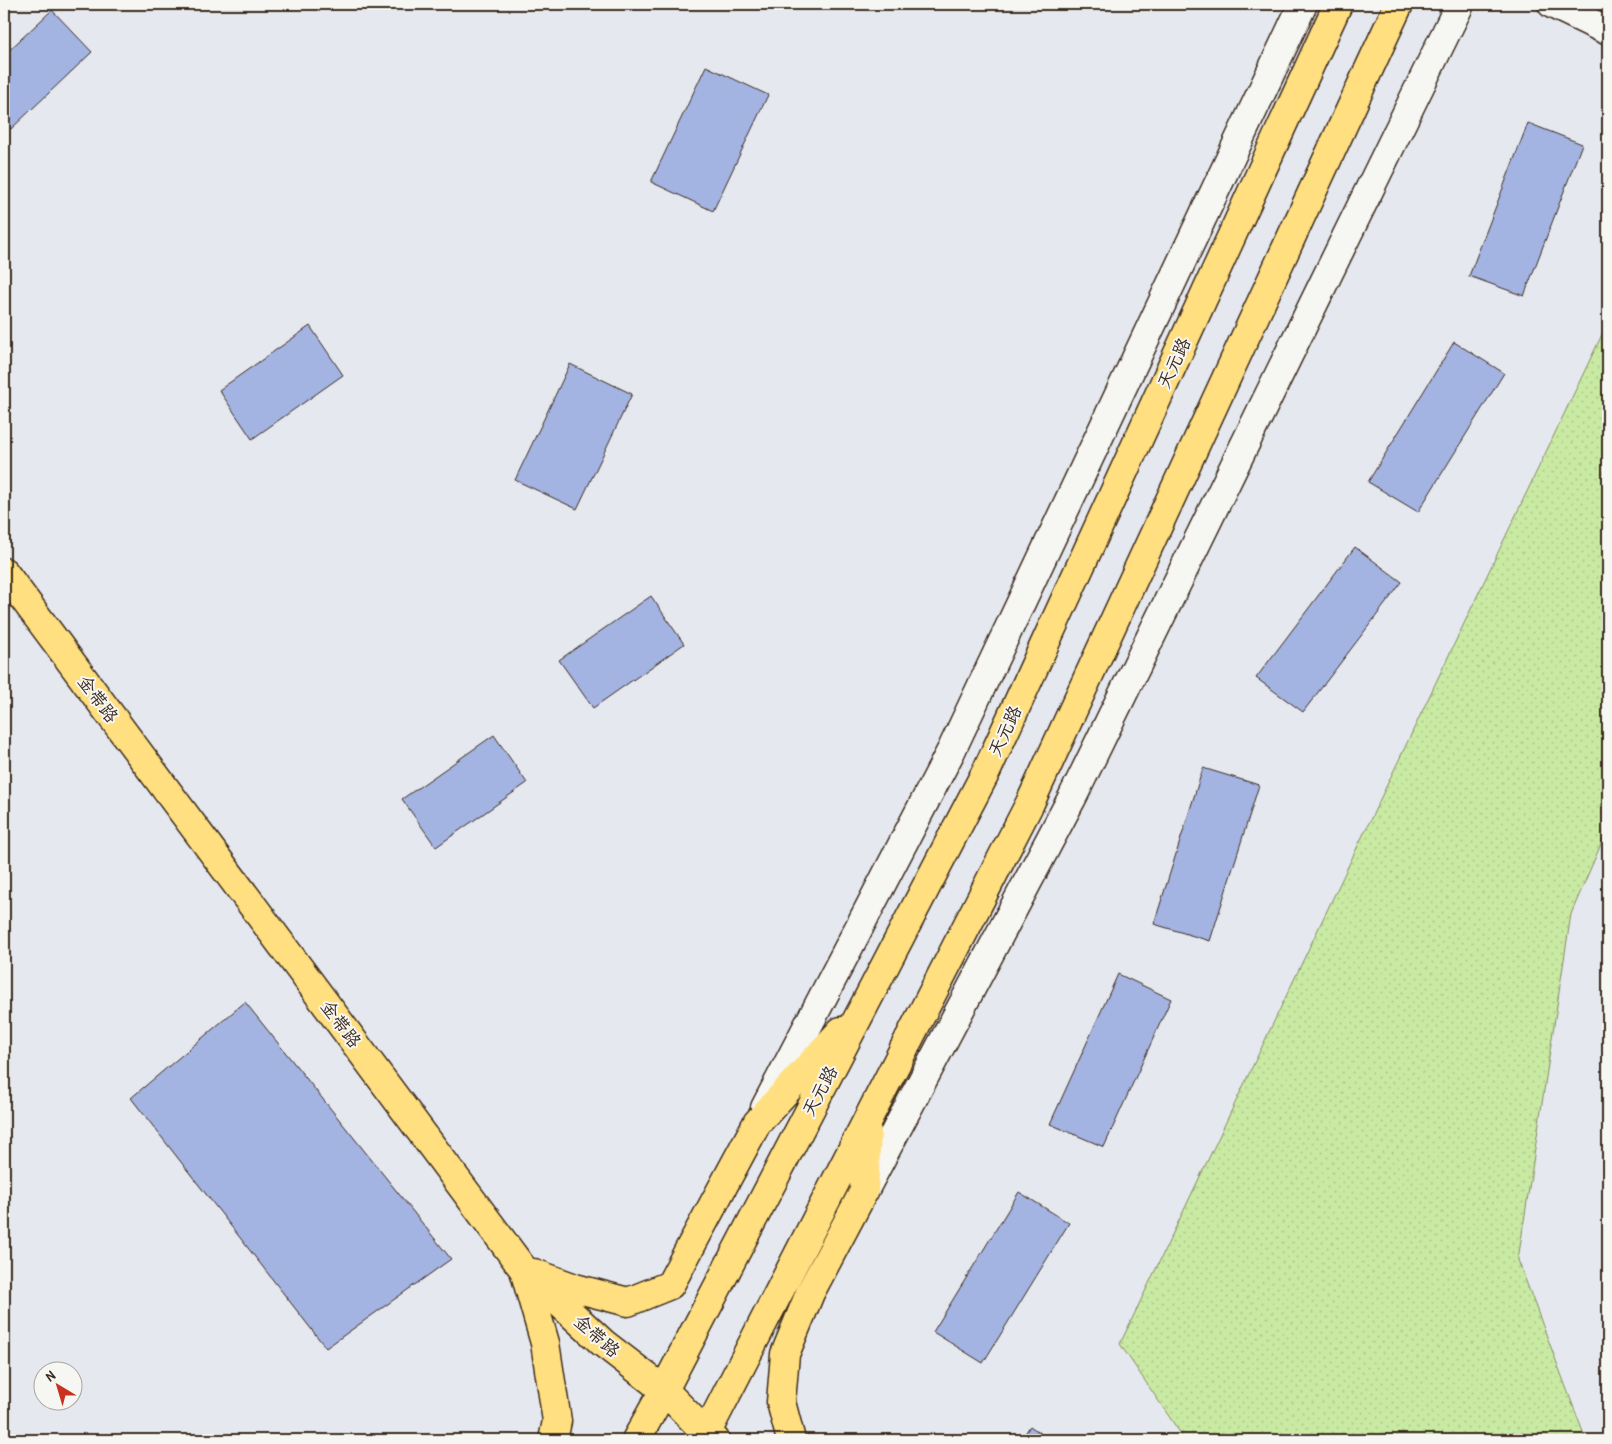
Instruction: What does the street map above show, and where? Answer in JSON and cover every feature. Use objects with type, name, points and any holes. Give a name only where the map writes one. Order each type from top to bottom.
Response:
[{"type":"main road","name":"天元路","points":[[636,1440],[664,1390],[987,770],[1338,4]]},
{"type":"main road","points":[[709,1438],[868,1120],[1030,803],[1399,4]]},
{"type":"main road","name":"金带路","points":[[4,572],[524,1270],[603,1344],[664,1390],[709,1438]]},
{"type":"main road","points":[[524,1270],[575,1288],[628,1302],[670,1285],[757,1123],[867,1002]]},
{"type":"main road","points":[[791,1440],[781,1402],[785,1354],[810,1293],[864,1191],[868,1120]]},
{"type":"main road","points":[[524,1270],[545,1343],[557,1420],[553,1440]]},
{"type":"lane","points":[[757,1123],[951,751],[1303,4]]},
{"type":"lane","points":[[864,1191],[1073,796],[1460,4]]},
{"type":"lane","points":[[1552,4],[1608,31]]},
{"type":"green space","points":[[1608,322],[1608,828],[1571,914],[1518,1260],[1586,1440],[1185,1440],[1120,1344]]},
{"type":"building","points":[[1578,4],[1608,4],[1608,17]]},
{"type":"building","points":[[52,10],[92,52],[11,129],[4,121],[4,55]]},
{"type":"building","points":[[706,66],[768,95],[713,211],[651,182]]},
{"type":"building","points":[[1528,123],[1582,144],[1524,296],[1469,276]]},
{"type":"building","points":[[310,326],[343,375],[252,439],[219,390]]},
{"type":"building","points":[[1454,342],[1504,373],[1418,512],[1368,482]]},
{"type":"building","points":[[570,364],[632,394],[577,509],[515,480]]},
{"type":"building","points":[[1355,547],[1402,582],[1303,712],[1256,678]]},
{"type":"building","points":[[651,596],[684,644],[593,708],[559,660]]},
{"type":"building","points":[[494,735],[527,783],[436,847],[402,799]]},
{"type":"building","points":[[1203,768],[1259,785],[1210,941],[1154,924]]},
{"type":"building","points":[[1118,974],[1171,999],[1104,1147],[1050,1124]]},
{"type":"building","points":[[245,1002],[451,1259],[326,1348],[131,1098]]},
{"type":"building","points":[[1019,1192],[1069,1223],[983,1363],[933,1332]]},
{"type":"building","points":[[1030,1426],[1050,1440],[1021,1440]]}]
